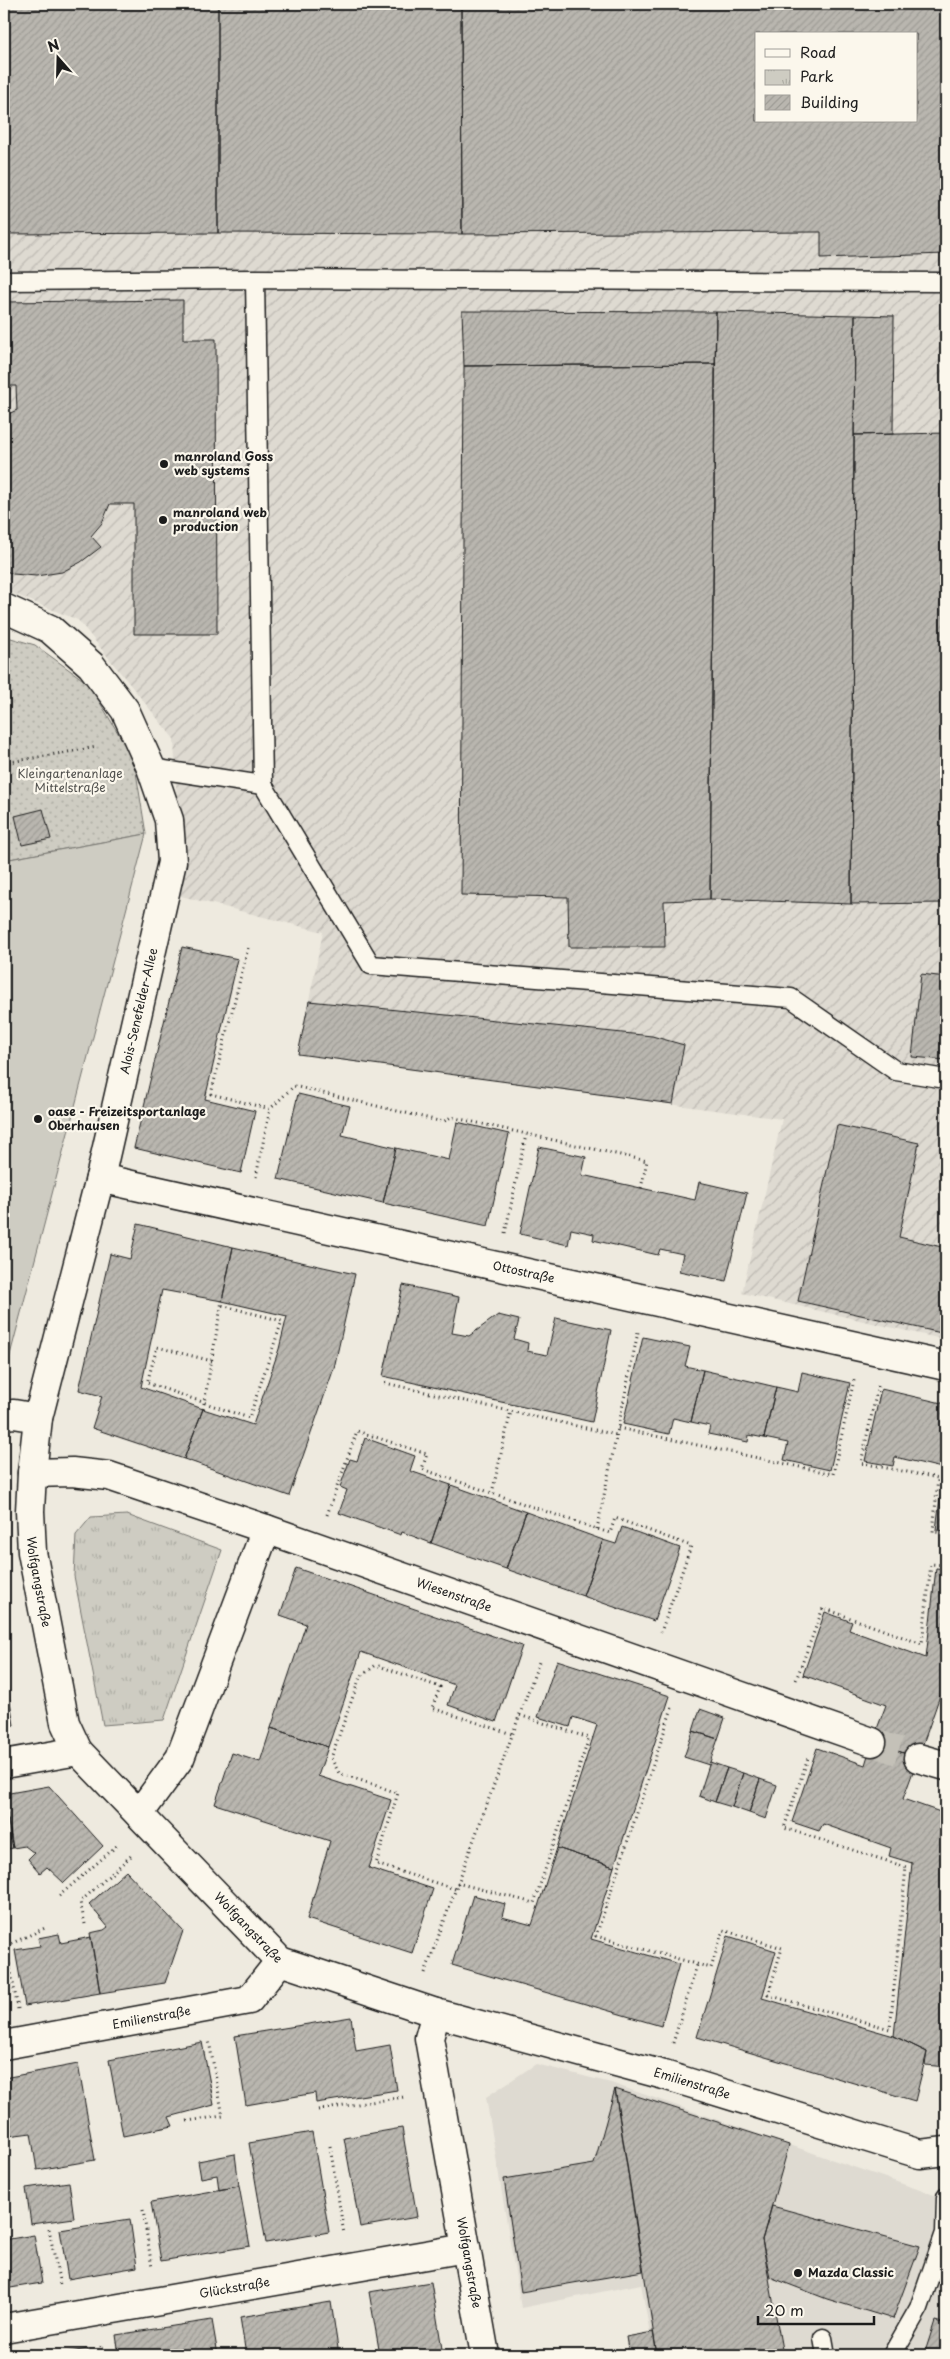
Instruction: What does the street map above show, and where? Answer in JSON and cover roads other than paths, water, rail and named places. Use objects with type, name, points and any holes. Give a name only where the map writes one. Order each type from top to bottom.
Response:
[{"type":"street","name":"Alois-Senefelder-Allee","points":[[4,608],[50,629],[92,665],[125,710],[150,768],[168,820],[172,862],[100,1178],[38,1418],[32,1473]]},
{"type":"street","name":"Ottostraße","points":[[100,1178],[946,1366]]},
{"type":"street","points":[[4,1415],[14,1414],[38,1418]]},
{"type":"street","name":"Wiesenstraße","points":[[32,1473],[72,1472],[109,1476],[315,1546],[872,1742]]},
{"type":"street","name":"Wolfgangstraße","points":[[32,1473],[30,1511],[32,1552],[65,1723],[78,1751],[280,1961],[426,2010],[429,2038],[485,2355]]},
{"type":"street","points":[[147,1823],[180,1758],[266,1529]]},
{"type":"street","points":[[4,1764],[78,1751]]},
{"type":"street","points":[[918,1758],[946,1766]]},
{"type":"street","name":"Emilienstraße","points":[[14,2043],[249,2000],[280,1961]]},
{"type":"street","name":"Emilienstraße","points":[[426,2010],[664,2075],[920,2154],[946,2151]]},
{"type":"street","name":"Glückstraße","points":[[4,2328],[466,2248]]},
{"type":"lane","points":[[255,279],[263,785],[371,964],[791,998],[896,1071],[946,1079]]},
{"type":"lane","points":[[4,281],[255,279],[940,282]]},
{"type":"lane","points":[[150,768],[263,785]]},
{"type":"lane","points":[[892,2355],[919,2308],[945,2233],[946,2197]]},
{"type":"lane","points":[[823,2338],[826,2355]]},
{"type":"tunnel","points":[[872,1742],[918,1758]]},
{"type":"place","name":"manroland Goss web systems","points":[[164,464]]},
{"type":"place","name":"manroland web production","points":[[163,520]]},
{"type":"place","name":"oase - Freizeitsportanlage Oberhausen","points":[[38,1119]]},
{"type":"place","name":"Mazda Classic","points":[[798,2273]]},
{"type":"park label","name":"Kleingartenanlage Mittelstraße","points":[[70,781]]}]
